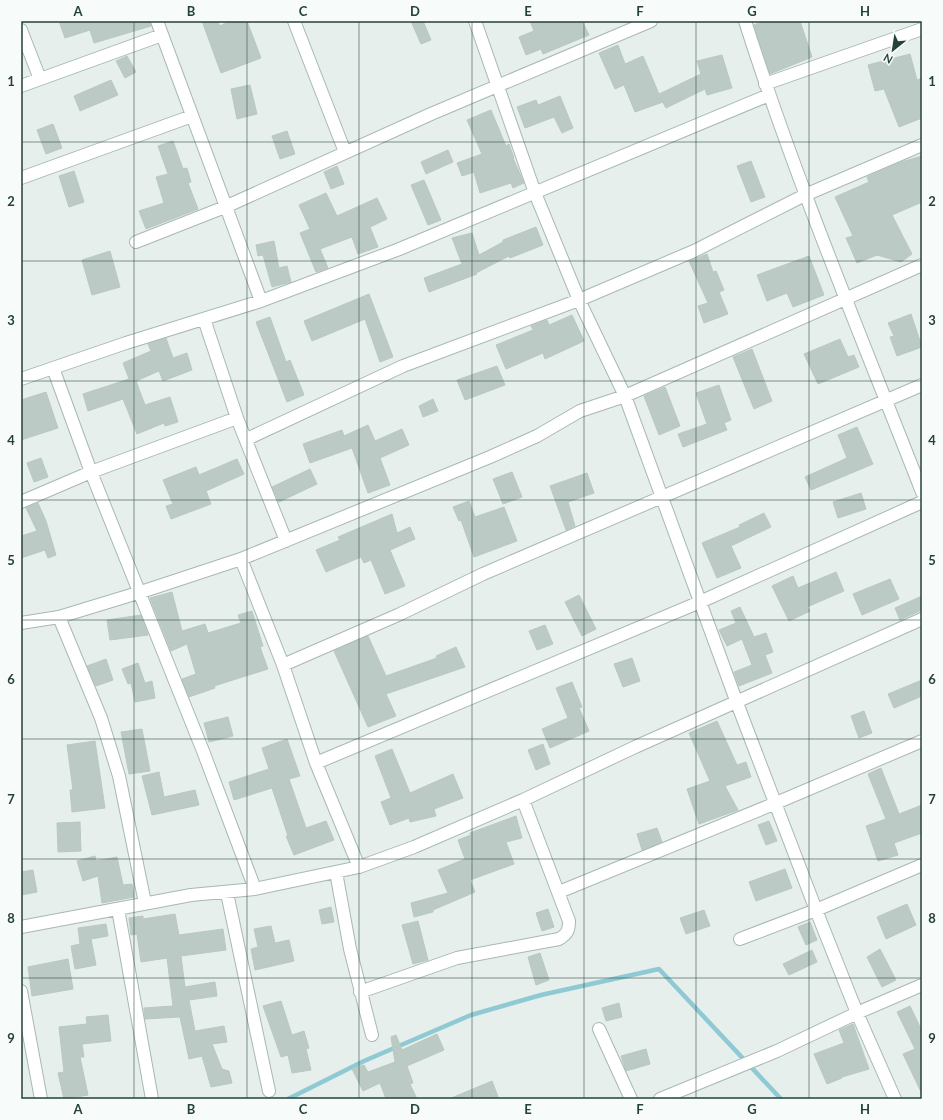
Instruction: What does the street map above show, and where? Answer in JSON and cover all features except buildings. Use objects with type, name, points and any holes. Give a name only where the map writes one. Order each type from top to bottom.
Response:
[{"type":"street","points":[[157,21],[261,301]]},
{"type":"street","points":[[294,21],[345,152]]},
{"type":"street","points":[[475,21],[535,193],[579,300],[625,396],[737,703],[816,910],[857,1013],[895,1099]]},
{"type":"street","points":[[136,242],[225,207],[345,152],[651,21]]},
{"type":"street","points":[[745,21],[767,90],[805,195],[922,492]]},
{"type":"street","points":[[21,379],[126,342],[261,301],[398,250],[535,193],[767,90],[922,29]]},
{"type":"street","points":[[21,30],[40,79]]},
{"type":"street","points":[[21,86],[162,35]]},
{"type":"street","points":[[21,178],[192,116]]},
{"type":"street","points":[[247,439],[403,366],[579,300],[694,251],[805,195],[922,145]]},
{"type":"street","points":[[21,623],[58,617],[141,592],[240,559],[286,541],[497,454],[538,436],[580,411],[625,396],[845,298],[922,266]]},
{"type":"street","points":[[204,319],[237,418],[247,439],[286,541]]},
{"type":"street","points":[[53,368],[91,472],[141,592],[255,890]]},
{"type":"street","points":[[283,665],[398,615],[483,574],[662,498],[922,384]]},
{"type":"street","points":[[21,502],[91,472],[237,418]]},
{"type":"street","points":[[316,763],[700,602],[922,502]]},
{"type":"street","points":[[240,559],[283,665],[316,763],[359,867]]},
{"type":"street","points":[[58,617],[101,718],[119,776],[145,902]]},
{"type":"street","points":[[21,927],[118,909],[145,902],[191,895],[255,890],[359,867],[414,847],[523,800],[635,747],[737,703],[922,619]]},
{"type":"street","points":[[559,892],[776,803],[922,740]]},
{"type":"street","points":[[360,992],[457,958],[559,939],[565,936],[569,929],[569,921],[523,800]]},
{"type":"street","points":[[740,939],[816,910],[922,865]]},
{"type":"street","points":[[336,872],[360,992],[372,1035]]},
{"type":"street","points":[[227,893],[269,1091]]},
{"type":"street","points":[[118,909],[152,1099]]},
{"type":"street","points":[[660,1099],[777,1051],[857,1013],[922,985]]},
{"type":"street","points":[[21,992],[41,1099]]},
{"type":"street","points":[[599,1030],[631,1099]]},
{"type":"waterway","points":[[288,1099],[364,1061],[471,1015],[541,995],[659,969],[781,1099]]}]
